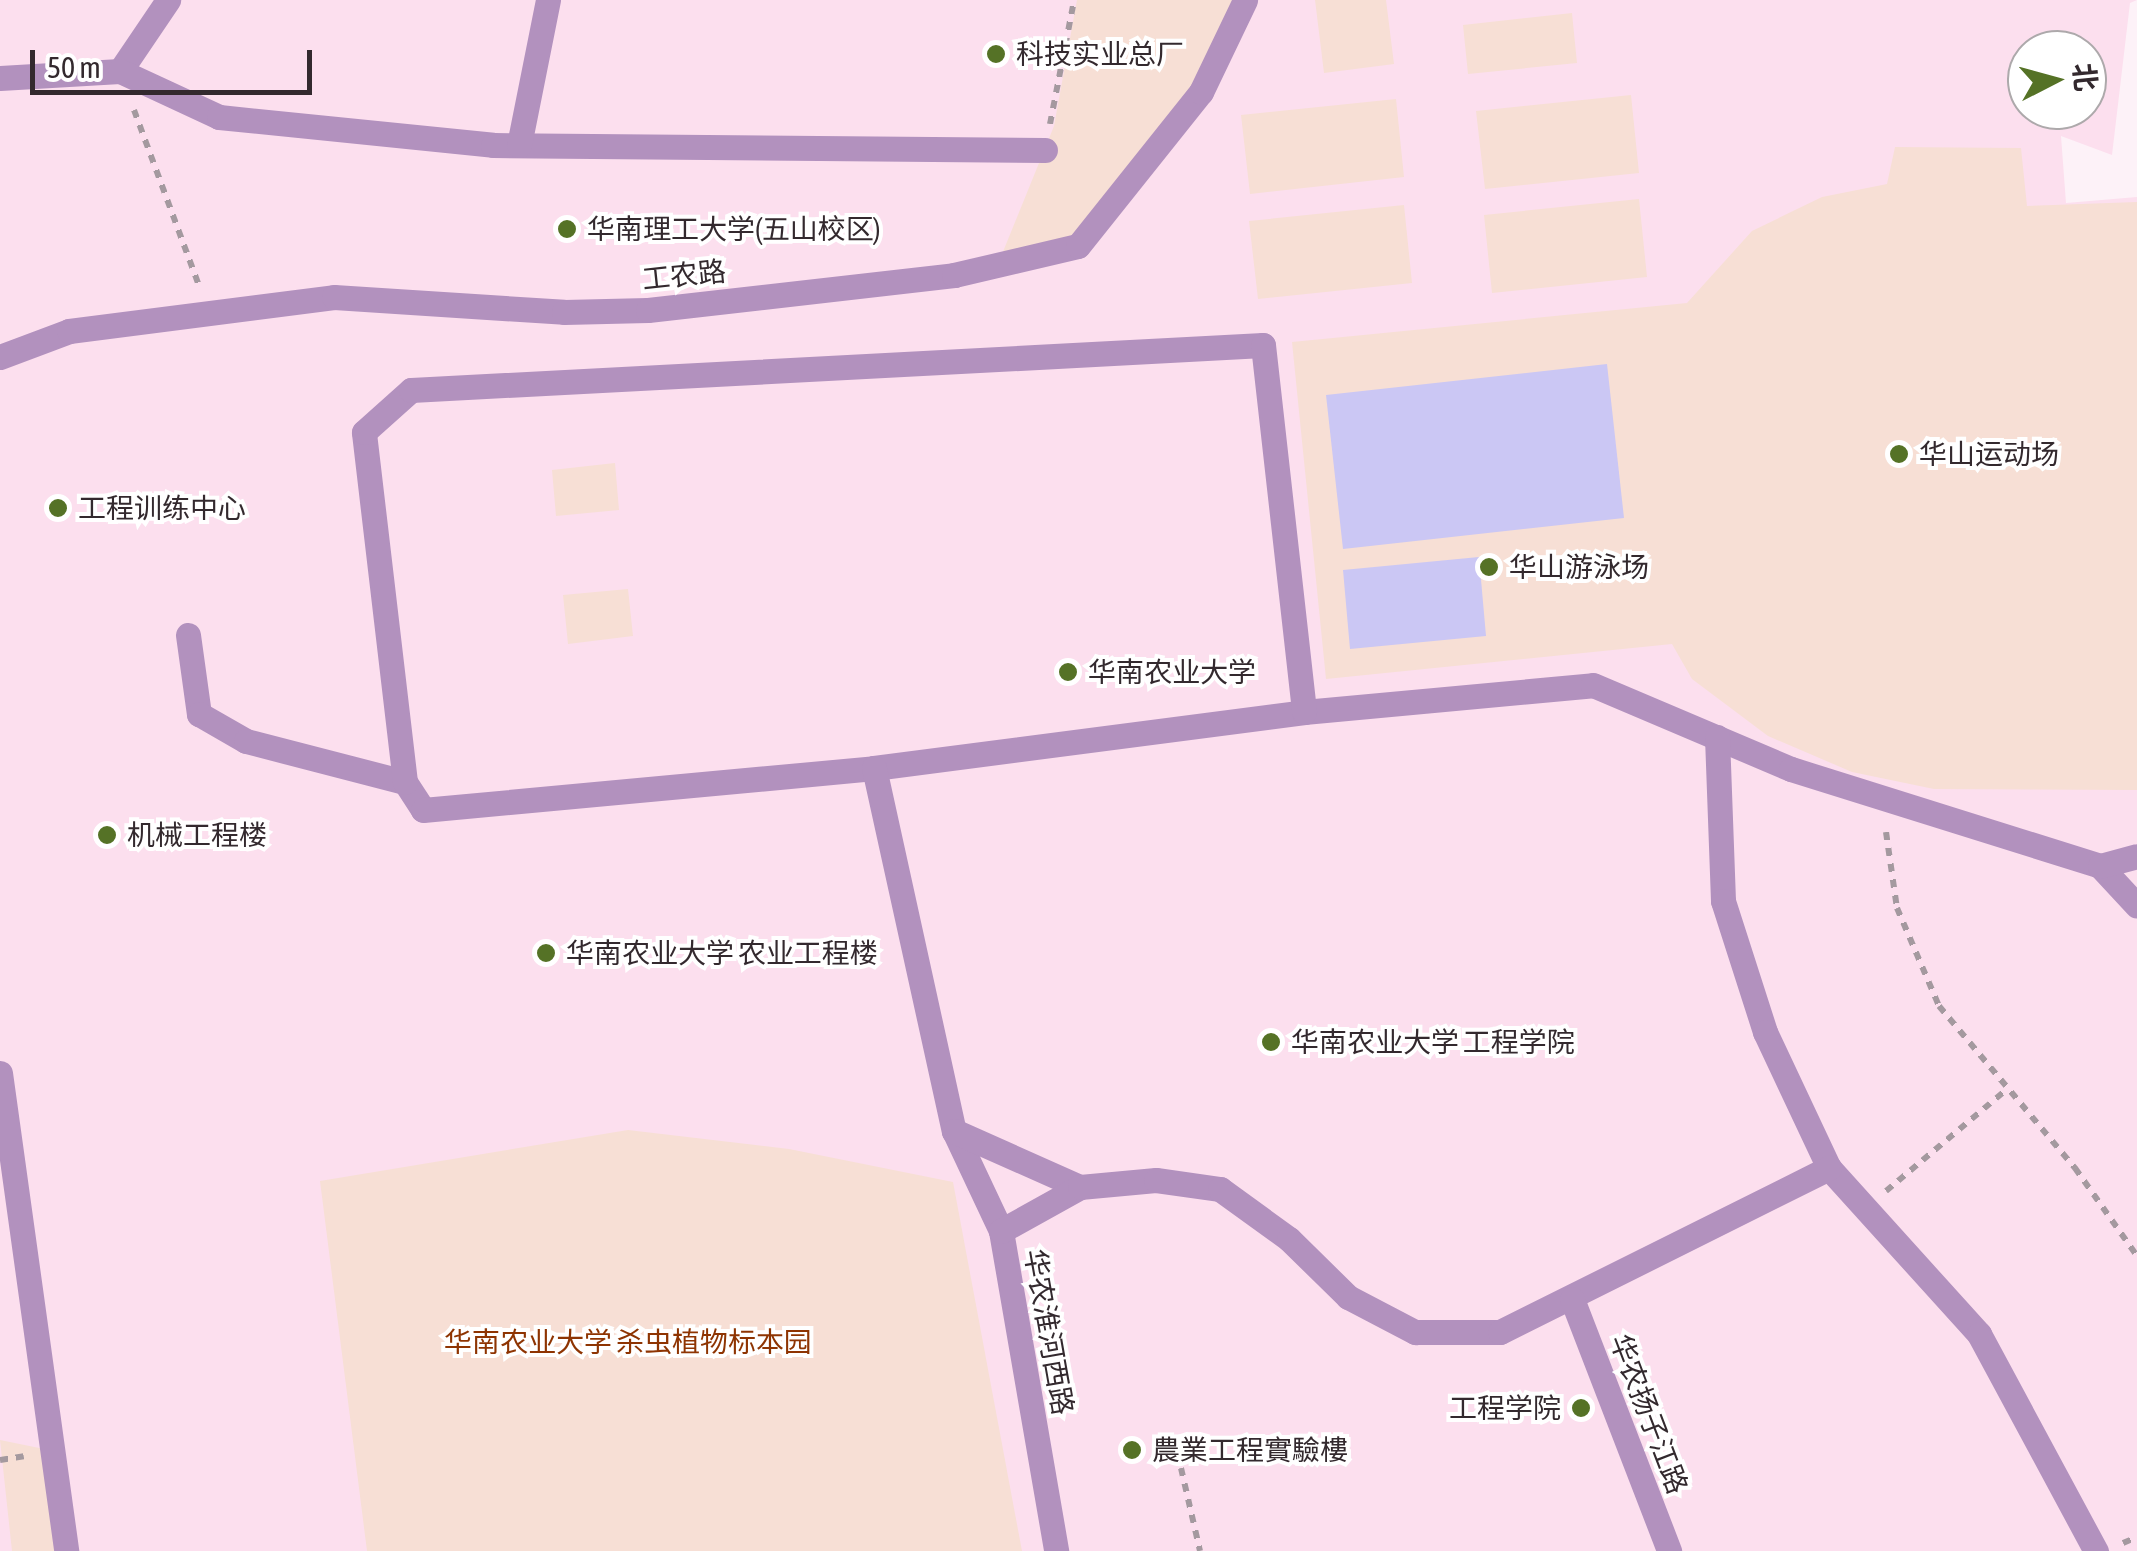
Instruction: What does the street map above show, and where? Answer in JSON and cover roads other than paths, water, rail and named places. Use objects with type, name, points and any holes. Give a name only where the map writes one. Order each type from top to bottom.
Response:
[{"type":"street","points":[[120,71],[168,0]]},
{"type":"street","points":[[518,145],[548,0]]},
{"type":"street","name":"工农路","points":[[0,357],[68,331],[334,297],[564,312],[648,310],[954,274],[1078,246],[1201,92],[1246,0]]},
{"type":"street","points":[[0,78],[120,71],[219,117],[518,145],[1045,150]]},
{"type":"street","points":[[1304,712],[1263,346],[430,388],[411,390],[364,432],[405,782],[423,810],[874,768],[1304,712],[1593,685],[1791,769],[2100,866],[2137,906]]},
{"type":"street","points":[[188,635],[199,714],[246,741],[405,782]]},
{"type":"street","points":[[1717,737],[1723,901],[1765,1032],[1829,1168],[1979,1334],[2096,1551]]},
{"type":"street","name":"华农淮河西路","points":[[874,768],[954,1132],[1001,1230],[1056,1551]]},
{"type":"street","points":[[2100,866],[2137,856]]},
{"type":"street","points":[[0,1073],[66,1551]]},
{"type":"street","points":[[954,1132],[1080,1187]]},
{"type":"street","points":[[1001,1230],[1080,1187],[1156,1180],[1220,1189],[1288,1239],[1348,1297],[1415,1332],[1500,1332],[1829,1168]]},
{"type":"street","name":"华农扬子江路","points":[[1572,1299],[1669,1551]]},
{"type":"place","name":"科技实业总厂","points":[[996,54]]},
{"type":"place","name":"华南理工大学(五山校区)","points":[[567,229]]},
{"type":"place","name":"华山运动场","points":[[1899,454]]},
{"type":"place","name":"工程训练中心","points":[[58,508]]},
{"type":"place","name":"华山游泳场","points":[[1489,567]]},
{"type":"place","name":"华南农业大学","points":[[1068,672]]},
{"type":"place","name":"机械工程楼","points":[[107,835]]},
{"type":"place","name":"华南农业大学 农业工程楼","points":[[546,953]]},
{"type":"place","name":"华南农业大学 工程学院","points":[[1271,1042]]},
{"type":"place","name":"工程学院","points":[[1581,1408]]},
{"type":"place","name":"農業工程實驗樓","points":[[1132,1450]]},
{"type":"park label","name":"华南农业大学 杀虫植物标本园","points":[[628,1342]]}]
